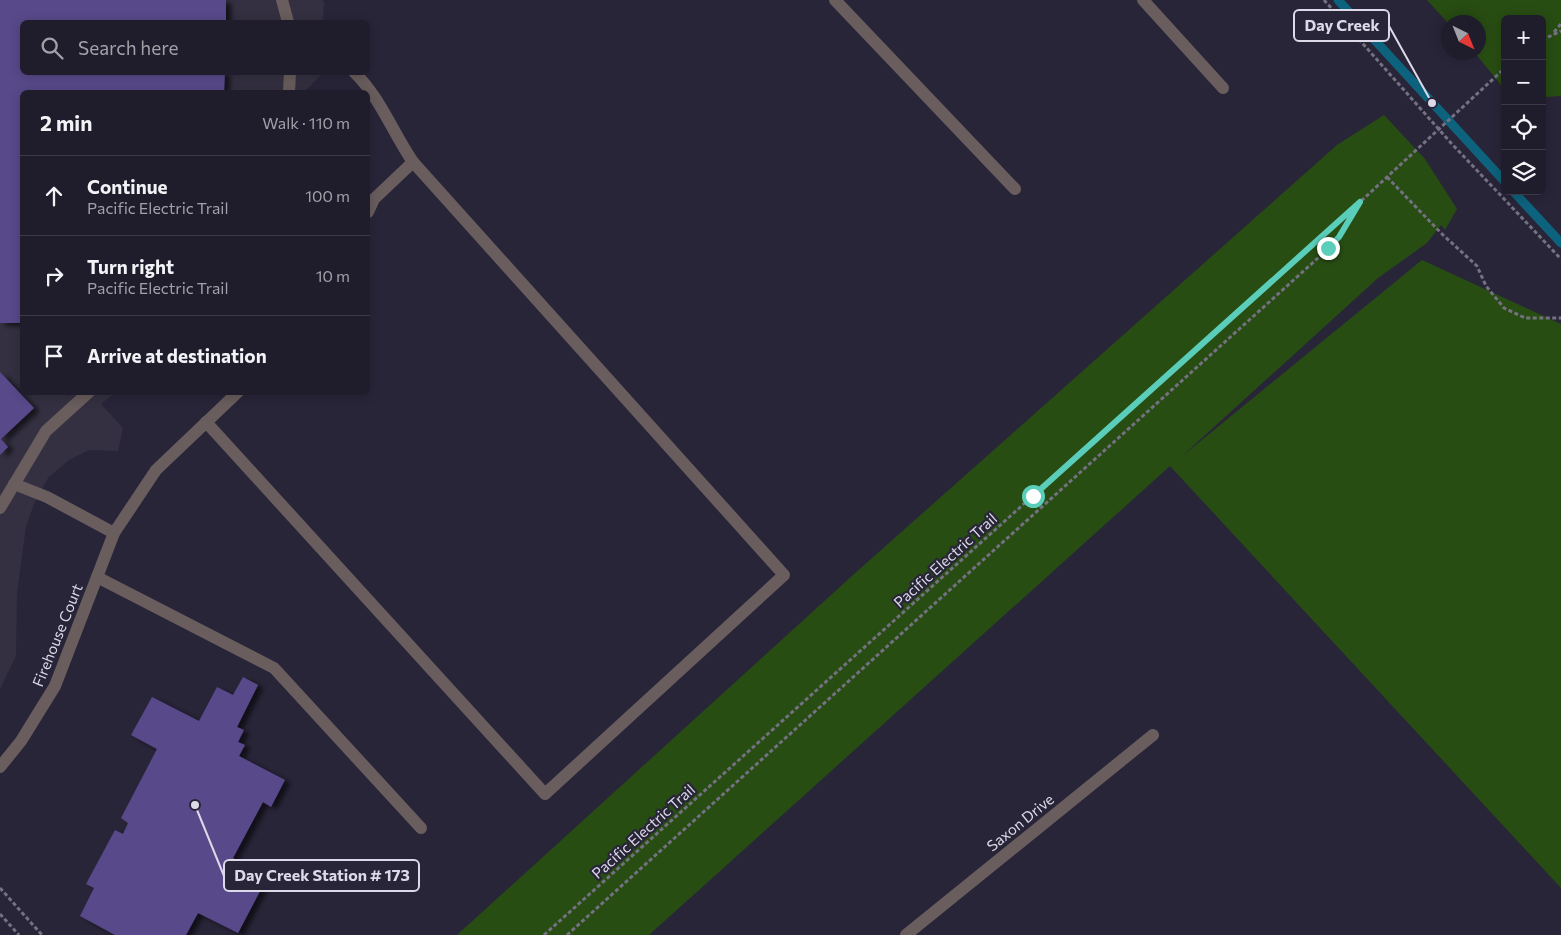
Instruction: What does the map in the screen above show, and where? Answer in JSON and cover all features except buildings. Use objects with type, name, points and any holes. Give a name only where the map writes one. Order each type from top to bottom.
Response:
[{"type":"street","points":[[282,0],[287,20]]},
{"type":"street","points":[[835,0],[1015,190]]},
{"type":"street","points":[[1143,0],[1223,88]]},
{"type":"street","points":[[289,90],[290,75]]},
{"type":"street","points":[[206,422],[546,794],[784,574],[413,162],[400,143],[368,85],[357,75]]},
{"type":"street","points":[[370,208],[374,199],[413,162]]},
{"type":"street","points":[[0,508],[46,431],[86,395]]},
{"type":"street","name":"Firehouse Court","points":[[0,767],[21,741],[56,686],[114,533],[156,470],[235,395]]},
{"type":"street","points":[[14,484],[47,497],[114,533]]},
{"type":"street","points":[[97,577],[274,668],[421,828]]},
{"type":"street","name":"Saxon Drive","points":[[906,935],[1153,735]]},
{"type":"path","points":[[1324,0],[1451,143],[1561,259]]},
{"type":"path","points":[[1554,33],[1561,24]]},
{"type":"path","points":[[1546,38],[1561,31]]},
{"type":"path","name":"Pacific Electric Trail","points":[[544,935],[1360,202],[1501,71]]},
{"type":"path","points":[[1387,176],[1442,234],[1477,266],[1486,286],[1504,308],[1525,318],[1561,318]]},
{"type":"path","name":"Pacific Electric Trail","points":[[567,935],[1318,258],[1339,237],[1360,202]]},
{"type":"path","points":[[0,888],[42,935]]},
{"type":"path","points":[[0,914],[20,935]]},
{"type":"shaded area","points":[[0,0],[322,0],[324,2],[323,20],[20,20],[20,75],[320,76],[306,90],[20,90],[20,395],[112,395],[101,404],[123,428],[118,451],[89,450],[69,460],[48,478],[34,504],[26,526],[17,593],[16,656],[0,689]]},
{"type":"green space","points":[[1427,0],[1561,0],[1561,96],[1546,97],[1546,15],[1501,15],[1501,85],[1481,60],[1486,60],[1486,15],[1441,15]]},
{"type":"green space","points":[[1384,115],[1425,159],[1457,209],[1445,230],[1441,225],[1427,243],[1378,278],[1181,457],[1422,260],[1561,324],[1561,888],[1170,466],[649,935],[457,935],[853,575],[1337,145]]},
{"type":"waterway","points":[[1338,0],[1501,178]]},
{"type":"waterway","points":[[1517,195],[1561,243]]},
{"type":"place","name":"Day Creek","points":[[1432,103]]},
{"type":"place","name":"Day Creek Station # 173","points":[[195,805]]},
{"type":"route","points":[[1033,496],[1360,202],[1339,237],[1328,248]]}]
